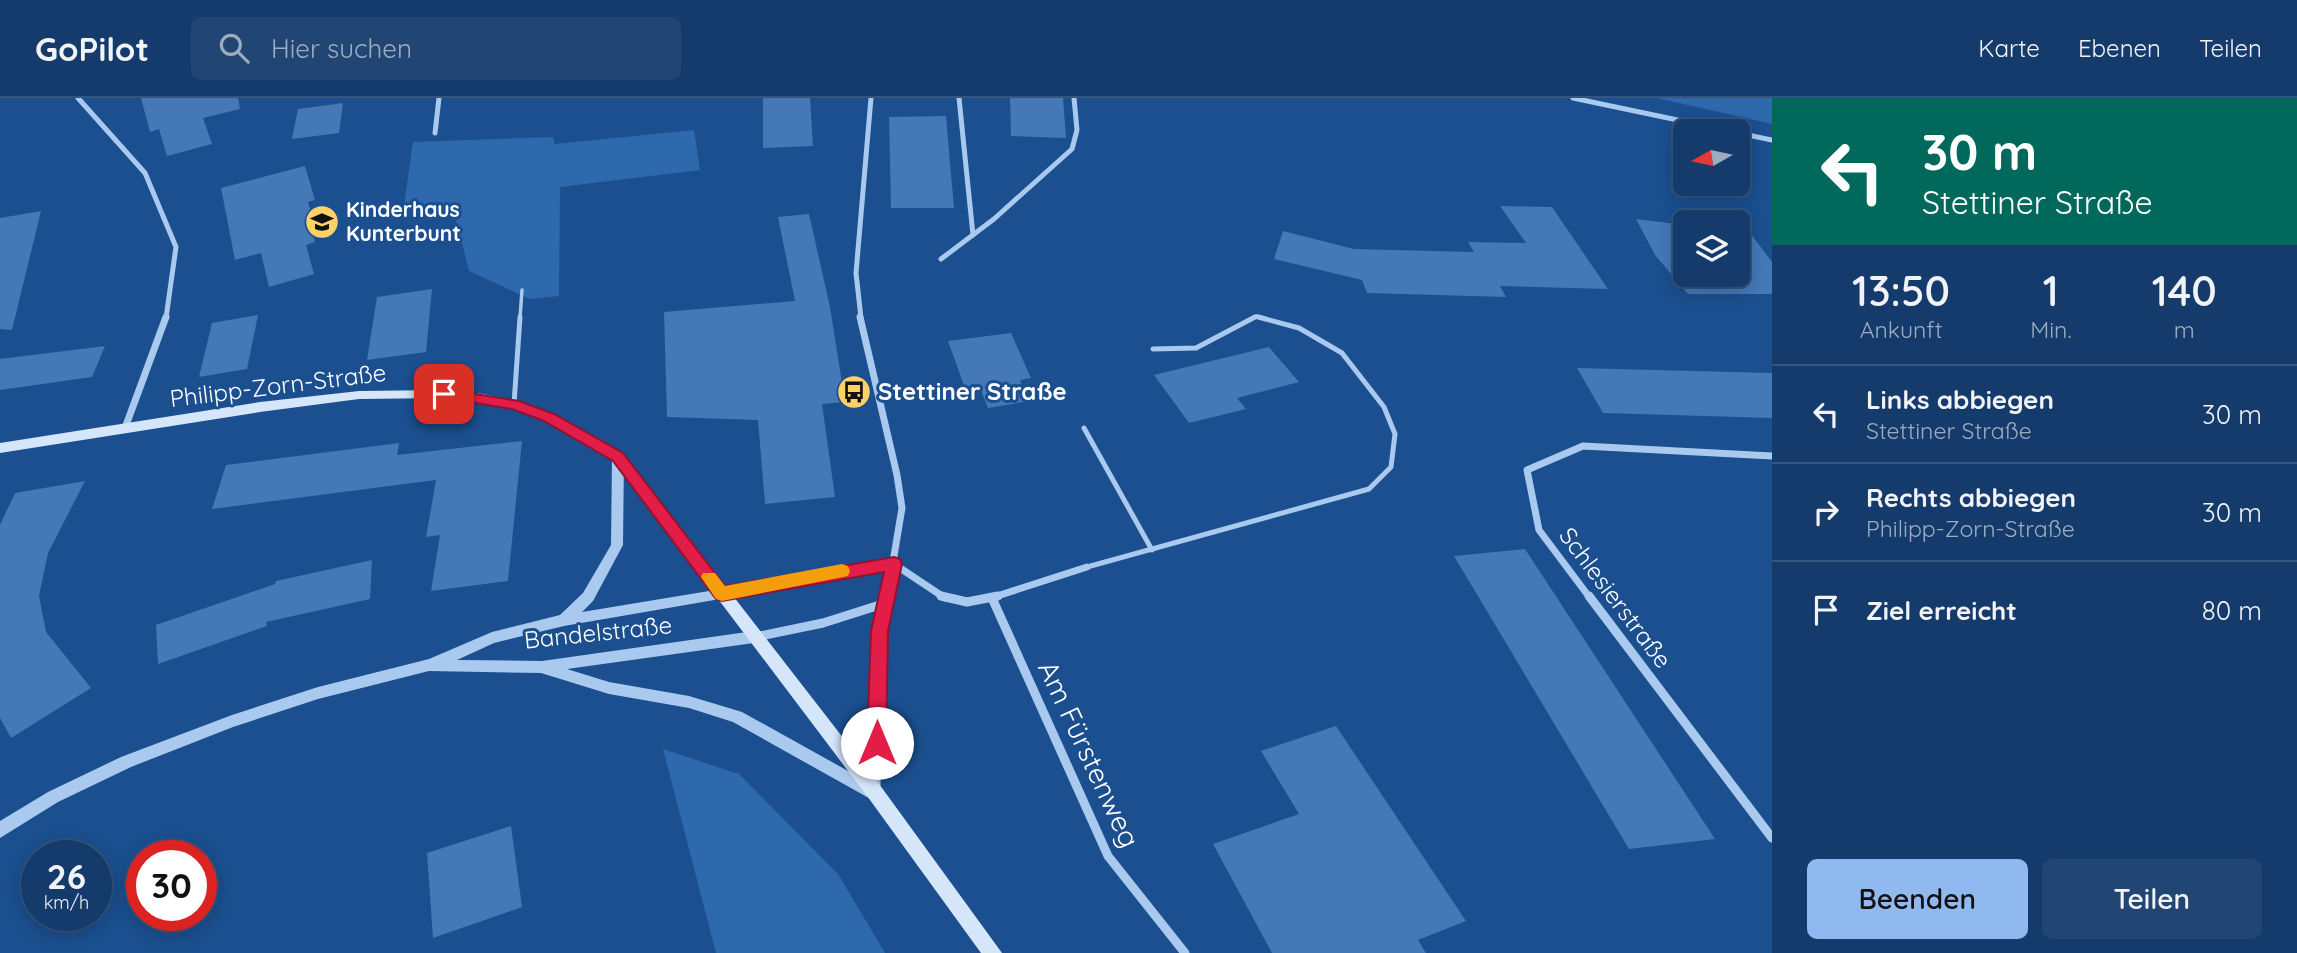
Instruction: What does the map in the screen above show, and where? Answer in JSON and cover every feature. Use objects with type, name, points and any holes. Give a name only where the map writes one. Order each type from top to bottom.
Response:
[{"type":"main road","name":"Philipp-Zorn-Straße","points":[[0,448],[359,395],[444,394],[514,404],[549,418],[618,457],[754,637]]},
{"type":"main road","points":[[754,637],[876,794],[993,953]]},
{"type":"street","points":[[78,98],[145,173],[176,247],[165,324],[125,428]]},
{"type":"street","points":[[435,133],[439,98]]},
{"type":"street","points":[[542,667],[609,688],[689,702],[737,717],[876,794],[877,666],[880,631],[902,508],[897,475],[858,306],[856,273],[871,98]]},
{"type":"street","points":[[959,98],[973,235]]},
{"type":"street","points":[[941,259],[973,235],[1072,149],[1077,130],[1074,98]]},
{"type":"street","points":[[1573,98],[1673,119]]},
{"type":"street","points":[[1750,135],[1772,140]]},
{"type":"street","name":"Schlesierstraße","points":[[1772,456],[1583,446],[1527,470],[1539,530],[1772,838]]},
{"type":"street","points":[[564,620],[588,597],[617,545],[618,457]]},
{"type":"street","points":[[429,665],[492,638],[564,620],[848,570],[894,564],[930,590],[955,601],[992,598],[1087,567]]},
{"type":"street","name":"Am Fürstenweg","points":[[992,598],[1108,856],[1185,953]]},
{"type":"street","points":[[754,637],[823,623],[886,603]]},
{"type":"street","name":"Bandelstraße","points":[[0,830],[53,797],[126,762],[232,721],[318,693],[429,665],[542,667],[754,637]]},
{"type":"lane","points":[[514,404],[522,290]]},
{"type":"lane","points":[[1087,567],[1369,489],[1391,467],[1395,434],[1384,407],[1342,353],[1298,328],[1256,316],[1196,348],[1153,349]]},
{"type":"lane","points":[[1084,428],[1152,550]]},
{"type":"shaded area","points":[[1657,98],[1772,98],[1772,124]]},
{"type":"shaded area","points":[[694,130],[700,170],[560,187],[559,296],[530,299],[469,271],[454,212],[403,212],[413,142],[553,137],[555,144]]},
{"type":"shaded area","points":[[663,749],[739,774],[838,874],[885,953],[716,953]]},
{"type":"building","points":[[141,98],[238,98],[240,109],[203,118],[212,144],[167,156],[159,129],[150,132]]},
{"type":"building","points":[[763,98],[810,98],[813,146],[763,148]]},
{"type":"building","points":[[1010,98],[1063,98],[1066,138],[1011,136]]},
{"type":"building","points":[[343,103],[339,133],[292,139],[298,109]]},
{"type":"building","points":[[946,116],[954,208],[891,208],[889,117]]},
{"type":"building","points":[[305,166],[315,200],[308,202],[316,228],[311,230],[315,242],[306,245],[314,274],[269,287],[261,253],[235,260],[221,188]]},
{"type":"building","points":[[1500,206],[1552,207],[1608,289],[1500,286],[1506,297],[1367,293],[1362,280],[1274,259],[1283,231],[1354,249],[1474,252],[1468,242],[1526,243]]},
{"type":"building","points":[[41,211],[12,330],[0,329],[0,218]]},
{"type":"building","points":[[809,214],[830,307],[845,402],[822,404],[835,497],[765,504],[758,420],[667,417],[664,312],[795,301],[778,217]]},
{"type":"building","points":[[1636,219],[1673,224],[1673,276],[1655,255]]},
{"type":"building","points":[[1750,234],[1772,262],[1772,294],[1688,294],[1682,287],[1750,287]]},
{"type":"building","points":[[432,289],[426,352],[367,360],[377,297]]},
{"type":"building","points":[[258,315],[247,369],[199,377],[212,323]]},
{"type":"building","points":[[1011,333],[1031,378],[1020,380],[1029,401],[988,408],[979,385],[965,388],[948,341]]},
{"type":"building","points":[[105,346],[92,377],[0,390],[0,359]]},
{"type":"building","points":[[1269,347],[1299,382],[1237,398],[1246,409],[1189,423],[1154,375]]},
{"type":"building","points":[[1577,368],[1772,373],[1772,418],[1603,413]]},
{"type":"building","points":[[522,441],[508,581],[431,591],[440,535],[426,537],[436,480],[212,509],[226,465],[399,443],[397,455]]},
{"type":"building","points":[[85,481],[48,553],[39,596],[46,632],[91,688],[11,738],[0,718],[0,525],[15,493]]},
{"type":"building","points":[[1525,549],[1715,839],[1629,849],[1454,556]]},
{"type":"building","points":[[372,560],[370,599],[266,622],[267,626],[158,664],[156,625],[275,584],[276,581]]},
{"type":"building","points":[[1336,726],[1466,921],[1418,940],[1426,953],[1272,953],[1213,844],[1299,814],[1261,751]]},
{"type":"building","points":[[511,826],[522,907],[433,938],[427,853]]},
{"type":"slow traffic","points":[[709,577],[722,594],[842,571]]},
{"type":"place","name":"Kinderhaus Kunterbunt","points":[[322,222]]},
{"type":"place","name":"Stettiner Straße","points":[[854,392]]},
{"type":"route","points":[[444,394],[514,404],[584,435],[618,457],[722,594],[894,564],[880,631],[877,743]]}]
